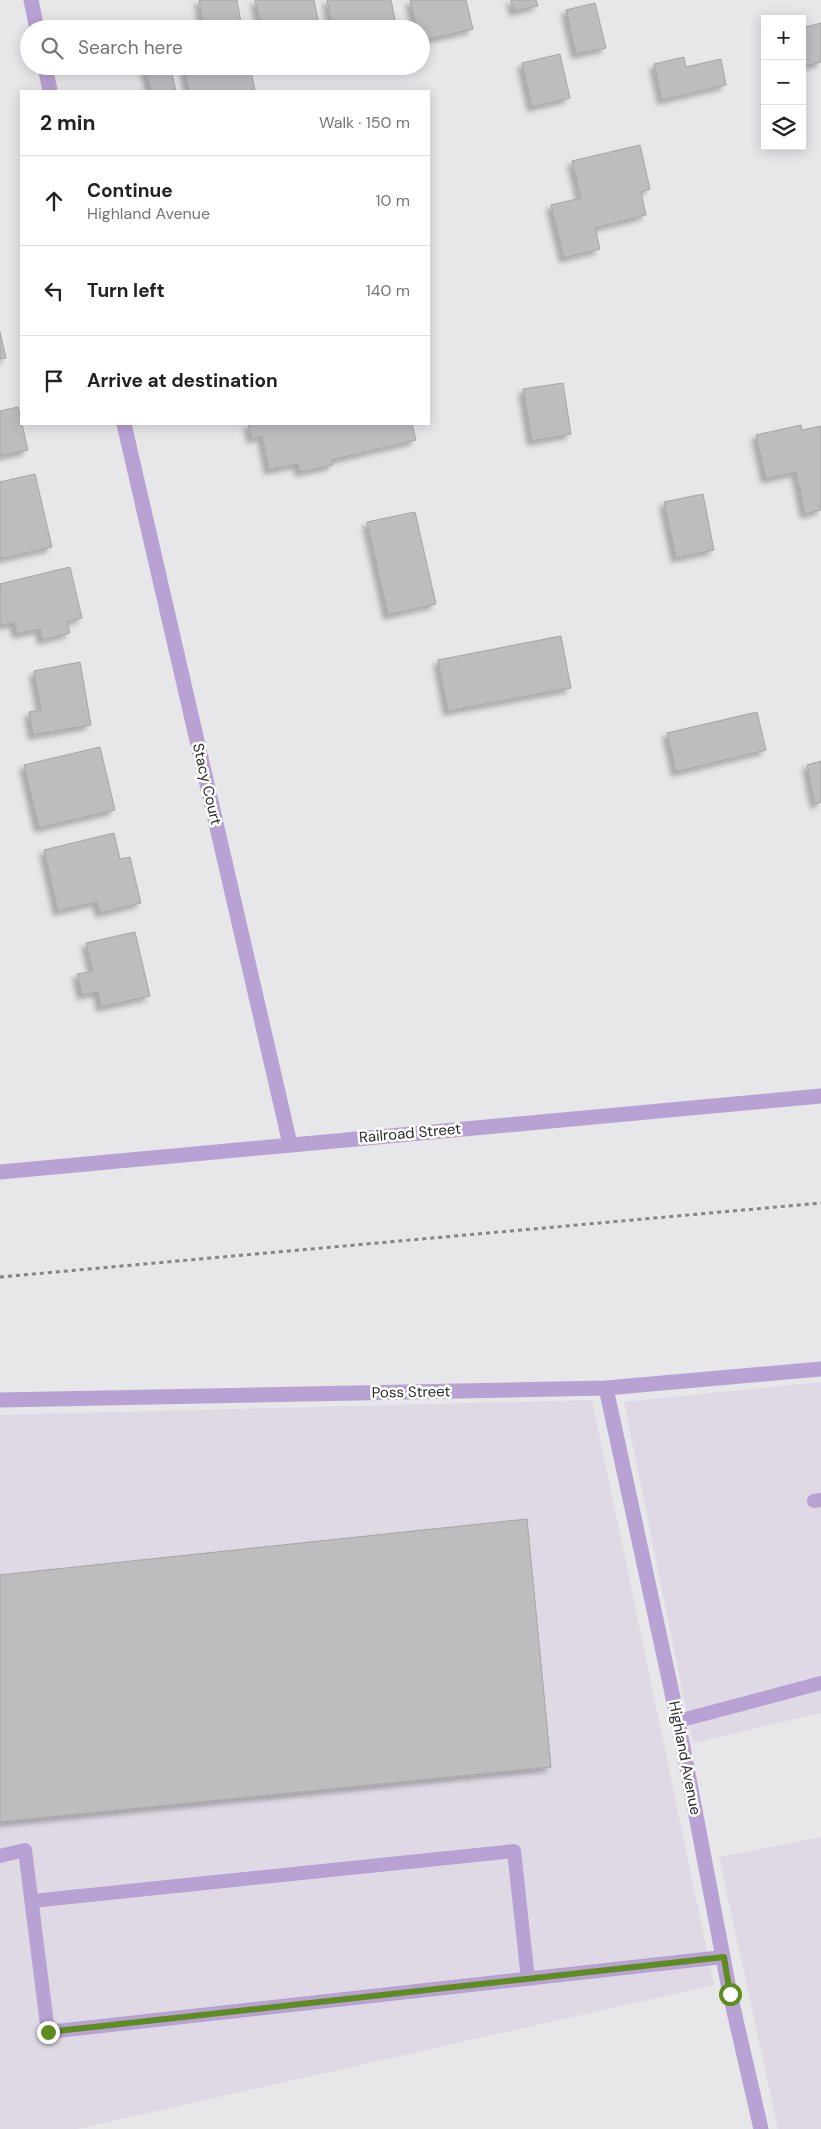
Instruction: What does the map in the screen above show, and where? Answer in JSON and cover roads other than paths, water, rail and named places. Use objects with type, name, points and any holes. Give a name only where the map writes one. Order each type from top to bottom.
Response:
[{"type":"street","points":[[31,0],[35,20]]},
{"type":"street","points":[[47,75],[50,90]]},
{"type":"street","name":"Stacy Court","points":[[124,425],[290,1144]]},
{"type":"street","name":"Railroad Street","points":[[0,1172],[821,1096]]},
{"type":"street","name":"Poss Street","points":[[0,1400],[606,1388],[821,1369]]},
{"type":"street","name":"Highland Avenue","points":[[606,1388],[678,1721],[724,1957],[761,2129]]},
{"type":"lane","points":[[678,1721],[821,1683]]},
{"type":"lane","points":[[0,1856],[25,1850],[48,2032],[724,1957]]},
{"type":"lane","points":[[32,1901],[514,1851],[528,1979]]}]
